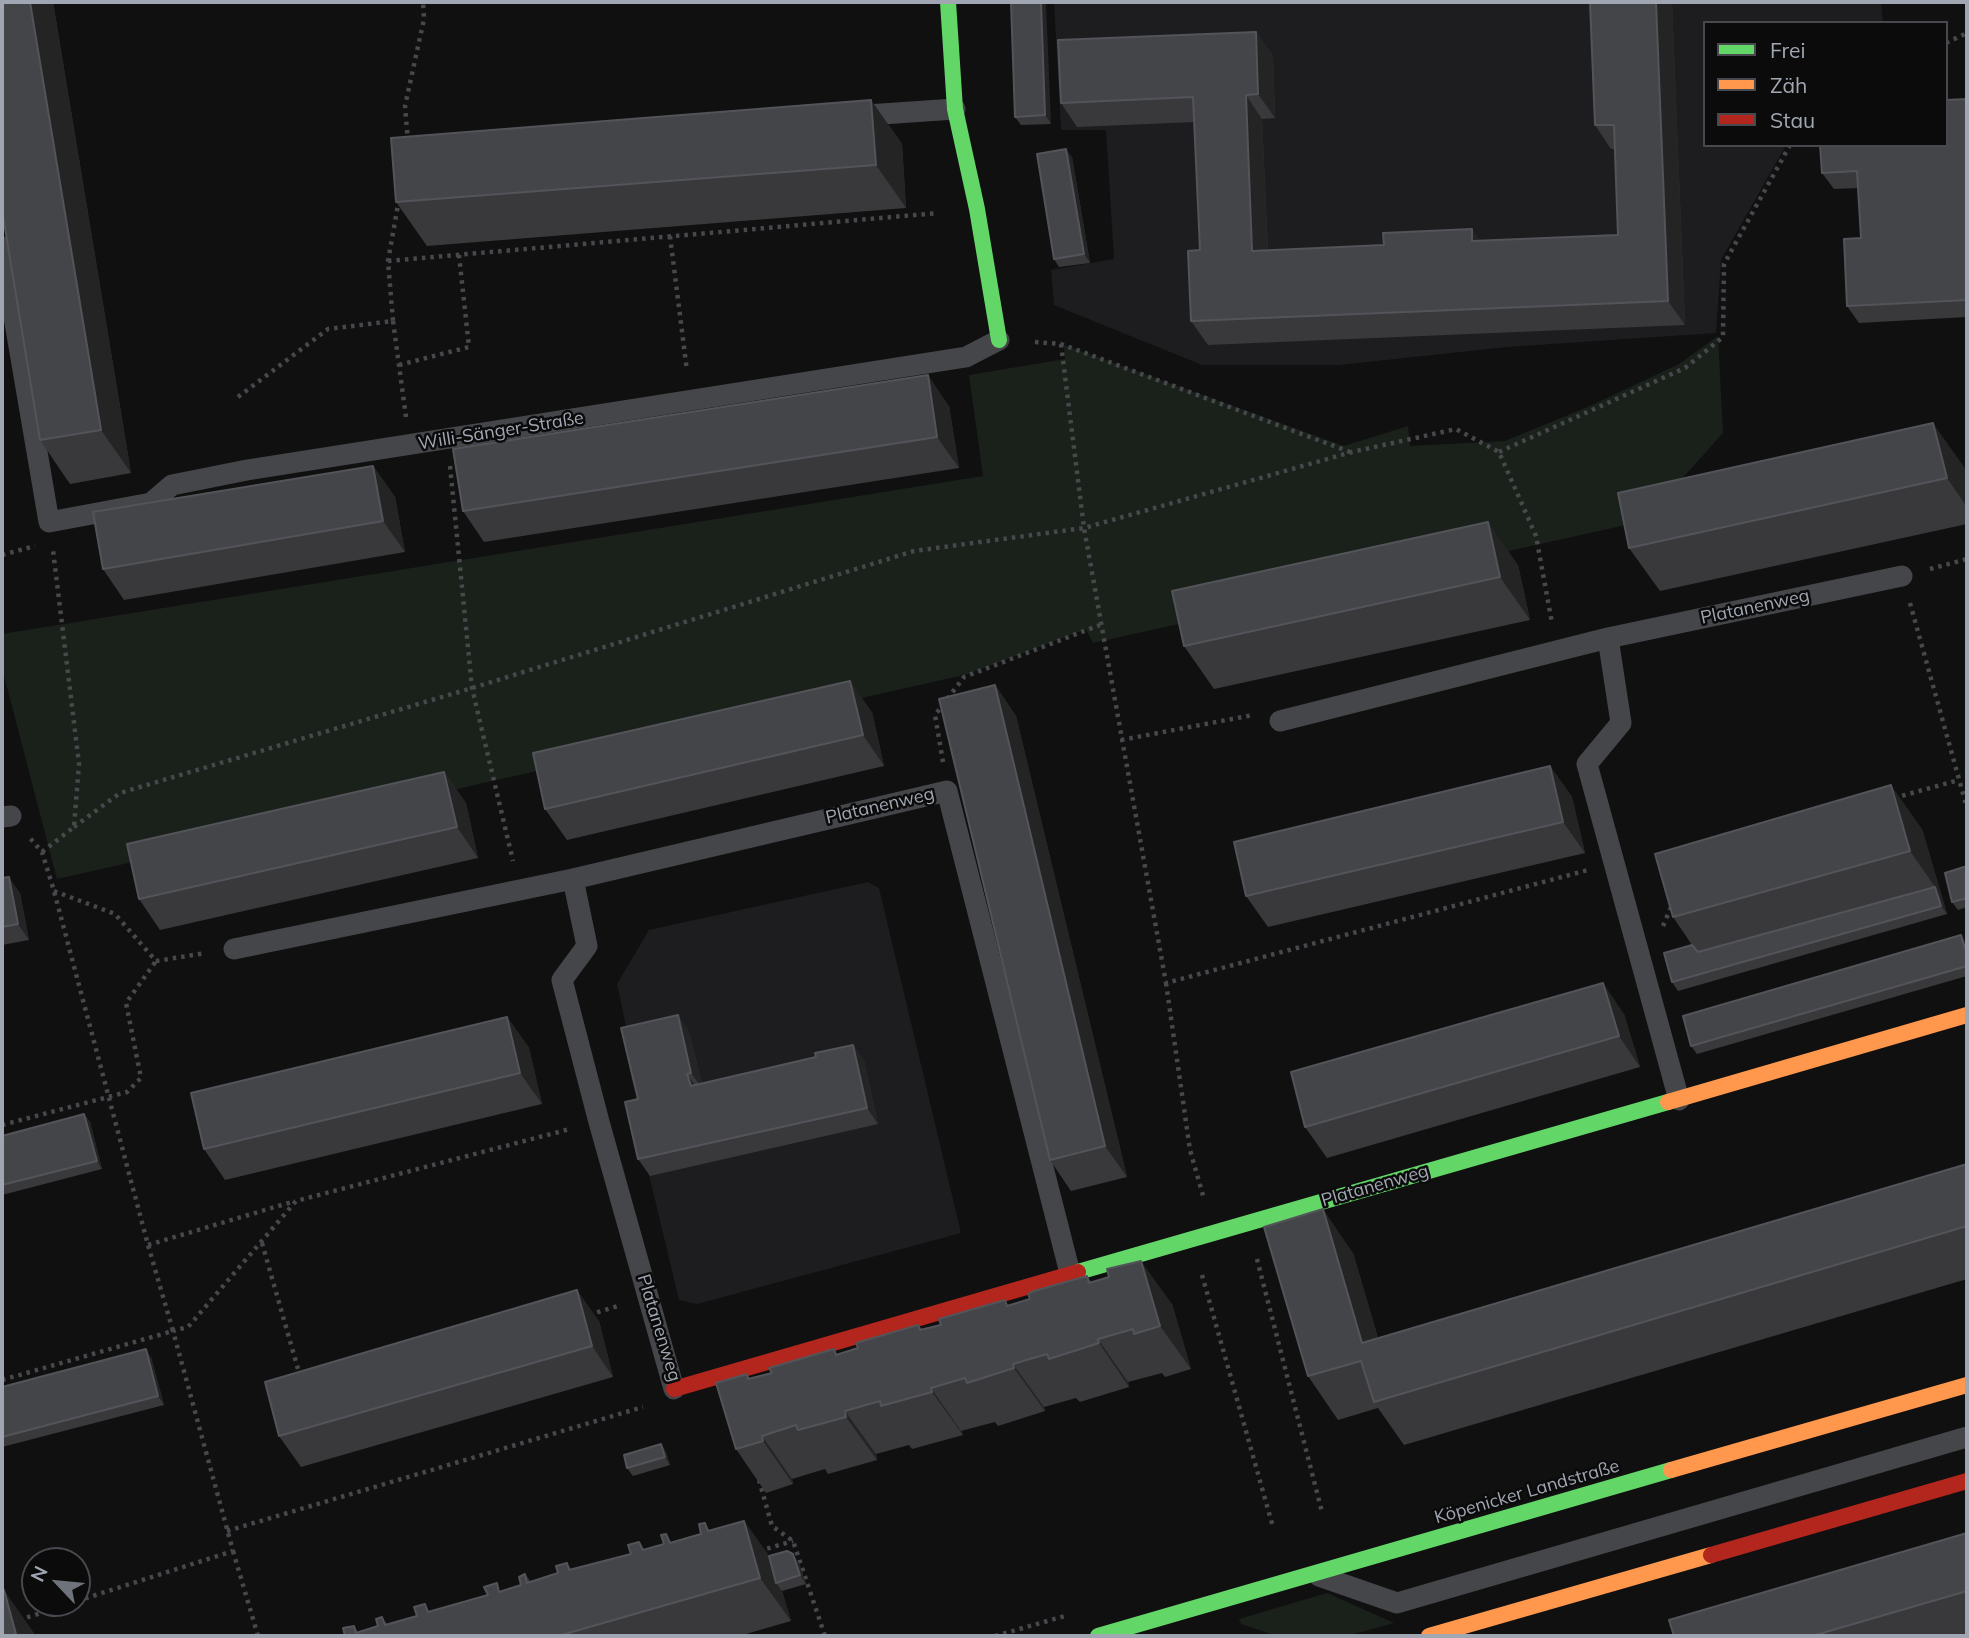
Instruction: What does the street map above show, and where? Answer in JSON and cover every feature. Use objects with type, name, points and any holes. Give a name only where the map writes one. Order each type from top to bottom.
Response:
[{"type":"street","points":[[948,2],[955,109],[977,209],[999,340]]},
{"type":"street","name":"Platanenweg","points":[[674,1389],[1967,1015]]},
{"type":"street","name":"Köpenicker Landstraße","points":[[1098,1636],[1967,1385]]},
{"type":"street","points":[[1429,1636],[1967,1480]]},
{"type":"lane","points":[[832,117],[955,109]]},
{"type":"lane","points":[[2,247],[51,532]]},
{"type":"lane","name":"Willi-Sänger-Straße","points":[[51,532],[151,503],[172,485],[247,470],[967,357],[999,340]]},
{"type":"lane","name":"Platanenweg","points":[[1280,721],[1608,638],[1902,576]]},
{"type":"lane","points":[[1608,638],[1621,723],[1587,764],[1679,1100]]},
{"type":"lane","name":"Platanenweg","points":[[234,949],[573,879],[947,791],[1070,1273]]},
{"type":"lane","name":"Platanenweg","points":[[573,879],[587,946],[562,980],[674,1389]]},
{"type":"lane","points":[[1313,1574],[1397,1604],[1967,1437]]},
{"type":"path","points":[[408,145],[405,106],[424,19],[423,2]]},
{"type":"path","points":[[1948,42],[1967,33]]},
{"type":"path","points":[[1499,452],[1685,368],[1723,337],[1724,264],[1789,147]]},
{"type":"path","points":[[399,196],[388,261],[393,321],[410,446]]},
{"type":"path","points":[[388,261],[977,209]]},
{"type":"path","points":[[670,236],[691,399]]},
{"type":"path","points":[[399,365],[469,347],[459,255]]},
{"type":"path","points":[[239,397],[328,329],[393,321]]},
{"type":"path","points":[[999,340],[1061,344],[1352,452]]},
{"type":"path","points":[[1061,344],[1084,528],[1166,983],[1190,1150],[1214,1233]]},
{"type":"path","points":[[258,1636],[148,1245],[43,855],[74,827],[120,793],[472,688],[914,551],[1084,528],[1352,452],[1456,429],[1499,452],[1535,536],[1558,652]]},
{"type":"path","points":[[447,440],[472,688],[519,889]]},
{"type":"path","points":[[2,555],[51,532],[79,764],[74,827]]},
{"type":"path","points":[[1967,559],[1902,576],[1967,808]]},
{"type":"path","points":[[947,791],[935,715],[964,677],[1100,625]]},
{"type":"path","points":[[1121,740],[1257,714],[1280,721]]},
{"type":"path","points":[[1893,798],[1959,780]]},
{"type":"path","points":[[1166,983],[1615,863]]},
{"type":"path","points":[[54,891],[115,914],[156,961]]},
{"type":"path","points":[[1645,973],[1674,901]]},
{"type":"path","points":[[2,1125],[127,1092],[141,1078],[126,1003],[156,961],[234,949]]},
{"type":"path","points":[[148,1245],[296,1201],[599,1122]]},
{"type":"path","points":[[2,1380],[188,1327],[296,1201]]},
{"type":"path","points":[[1248,1223],[1322,1513]]},
{"type":"path","points":[[1192,1239],[1273,1527]]},
{"type":"path","points":[[262,1242],[303,1388]]},
{"type":"path","points":[[587,1315],[614,1307]]},
{"type":"path","points":[[227,1531],[647,1406],[674,1389]]},
{"type":"path","points":[[758,1476],[772,1526],[793,1541],[825,1636]]},
{"type":"path","points":[[754,1552],[793,1541]]},
{"type":"path","points":[[91,1597],[233,1551]]},
{"type":"path","points":[[13,1622],[28,1617]]},
{"type":"shaded area","points":[[1054,2],[1881,2],[1883,21],[1703,21],[1703,147],[1785,147],[1721,260],[1716,333],[1507,347],[1339,365],[1202,365],[1054,305],[1051,270],[1114,259],[1106,130],[1061,130]]},
{"type":"shaded area","points":[[1718,336],[1723,433],[1644,521],[1093,643],[1086,629],[968,674],[57,879],[2,668],[2,634],[983,476],[969,375],[1065,359],[1064,345],[1344,446],[1408,426],[1410,446],[1505,441],[1590,406],[1679,364]]},
{"type":"shaded area","points":[[868,882],[879,888],[961,1233],[697,1304],[679,1300],[634,1112],[644,1111],[617,984],[649,930]]},
{"type":"shaded area","points":[[1327,1593],[1394,1623],[1347,1636],[1277,1636],[1241,1624],[1239,1619]]},
{"type":"building","points":[[2,2],[30,2],[101,430],[40,440],[2,210]]},
{"type":"building","points":[[1011,2],[1041,2],[1045,115],[1015,117]]},
{"type":"building","points":[[1590,2],[1656,2],[1668,301],[1191,321],[1188,251],[1200,250],[1193,97],[1061,103],[1058,40],[1256,32],[1258,94],[1246,95],[1252,251],[1384,245],[1383,233],[1472,229],[1472,241],[1618,235],[1614,125],[1595,125]]},
{"type":"building","points":[[1967,99],[1967,300],[1847,306],[1844,239],[1861,238],[1857,171],[1822,173],[1820,147],[1948,147],[1948,100]]},
{"type":"building","points":[[871,100],[876,165],[396,202],[391,138]]},
{"type":"building","points":[[1066,149],[1084,254],[1054,259],[1037,154]]},
{"type":"building","points":[[928,375],[937,437],[463,511],[453,449]]},
{"type":"building","points":[[1933,423],[1947,478],[1629,548],[1618,493]]},
{"type":"building","points":[[373,466],[383,521],[103,569],[93,512]]},
{"type":"building","points":[[1488,522],[1500,577],[1184,646],[1172,591]]},
{"type":"building","points":[[850,681],[863,735],[545,809],[533,753]]},
{"type":"building","points":[[995,685],[1105,1146],[1050,1160],[939,699]]},
{"type":"building","points":[[1550,766],[1563,822],[1246,896],[1234,842]]},
{"type":"building","points":[[444,772],[457,827],[139,899],[127,844]]},
{"type":"building","points":[[1891,785],[1910,851],[1673,917],[1655,854]]},
{"type":"building","points":[[1967,866],[1967,898],[1952,902],[1945,873]]},
{"type":"building","points":[[9,877],[18,924],[2,927],[2,878]]},
{"type":"building","points":[[1935,887],[1941,906],[1672,982],[1664,953],[1692,945],[1698,952]]},
{"type":"building","points":[[1961,935],[1967,966],[1691,1046],[1683,1016]]},
{"type":"building","points":[[1603,983],[1619,1036],[1305,1127],[1291,1072]]},
{"type":"building","points":[[678,1015],[691,1073],[687,1074],[691,1086],[816,1057],[815,1053],[853,1045],[867,1108],[638,1159],[625,1102],[638,1099],[621,1028]]},
{"type":"building","points":[[507,1017],[520,1073],[204,1149],[191,1093]]},
{"type":"building","points":[[84,1114],[97,1161],[2,1185],[2,1136]]},
{"type":"building","points":[[1967,1164],[1967,1226],[1374,1402],[1361,1361],[1308,1376],[1264,1227],[1323,1209],[1362,1343]]},
{"type":"building","points":[[1141,1261],[1160,1326],[1134,1334],[1133,1329],[1098,1339],[1099,1343],[1049,1359],[1047,1354],[1013,1364],[1014,1368],[967,1383],[965,1378],[931,1388],[932,1392],[881,1406],[880,1401],[845,1411],[846,1417],[798,1430],[796,1425],[762,1436],[763,1441],[736,1449],[716,1383],[747,1374],[748,1379],[772,1373],[769,1368],[834,1349],[836,1355],[858,1348],[856,1343],[918,1325],[920,1330],[941,1325],[939,1319],[1005,1300],[1007,1306],[1030,1299],[1028,1294],[1034,1291],[1087,1276],[1089,1283],[1109,1277],[1107,1269]]},
{"type":"building","points":[[577,1290],[592,1346],[279,1436],[265,1382]]},
{"type":"building","points":[[146,1349],[158,1396],[2,1437],[2,1387]]},
{"type":"building","points":[[661,1444],[665,1457],[627,1468],[624,1455]]},
{"type":"building","points":[[744,1521],[760,1578],[558,1636],[345,1636],[343,1628],[354,1626],[356,1633],[378,1626],[376,1619],[382,1617],[385,1625],[417,1616],[414,1607],[425,1604],[428,1612],[488,1595],[484,1587],[497,1583],[499,1592],[521,1585],[519,1577],[525,1574],[527,1583],[558,1573],[556,1566],[567,1563],[569,1570],[631,1554],[628,1545],[639,1542],[643,1550],[664,1544],[661,1535],[666,1534],[670,1543],[701,1534],[699,1524],[705,1523],[708,1531]]},
{"type":"building","points":[[1967,1533],[1967,1591],[1812,1636],[1674,1636],[1669,1620]]},
{"type":"building","points":[[787,1551],[793,1554],[800,1575],[776,1583],[769,1556]]},
{"type":"building","points":[[4,1590],[16,1634],[9,1636],[2,1636]]},
{"type":"traffic: fast","points":[[948,2],[955,109],[977,209],[999,340]]},
{"type":"traffic: fast","points":[[1078,1272],[1668,1102]]},
{"type":"traffic: fast","points":[[1098,1636],[1671,1470]]},
{"type":"traffic: slow","points":[[1668,1102],[1967,1015]]},
{"type":"traffic: slow","points":[[1671,1470],[1967,1385]]},
{"type":"traffic: slow","points":[[1429,1636],[1711,1555]]},
{"type":"traffic: jam","points":[[674,1389],[1078,1272]]},
{"type":"traffic: jam","points":[[1711,1555],[1967,1481]]}]
